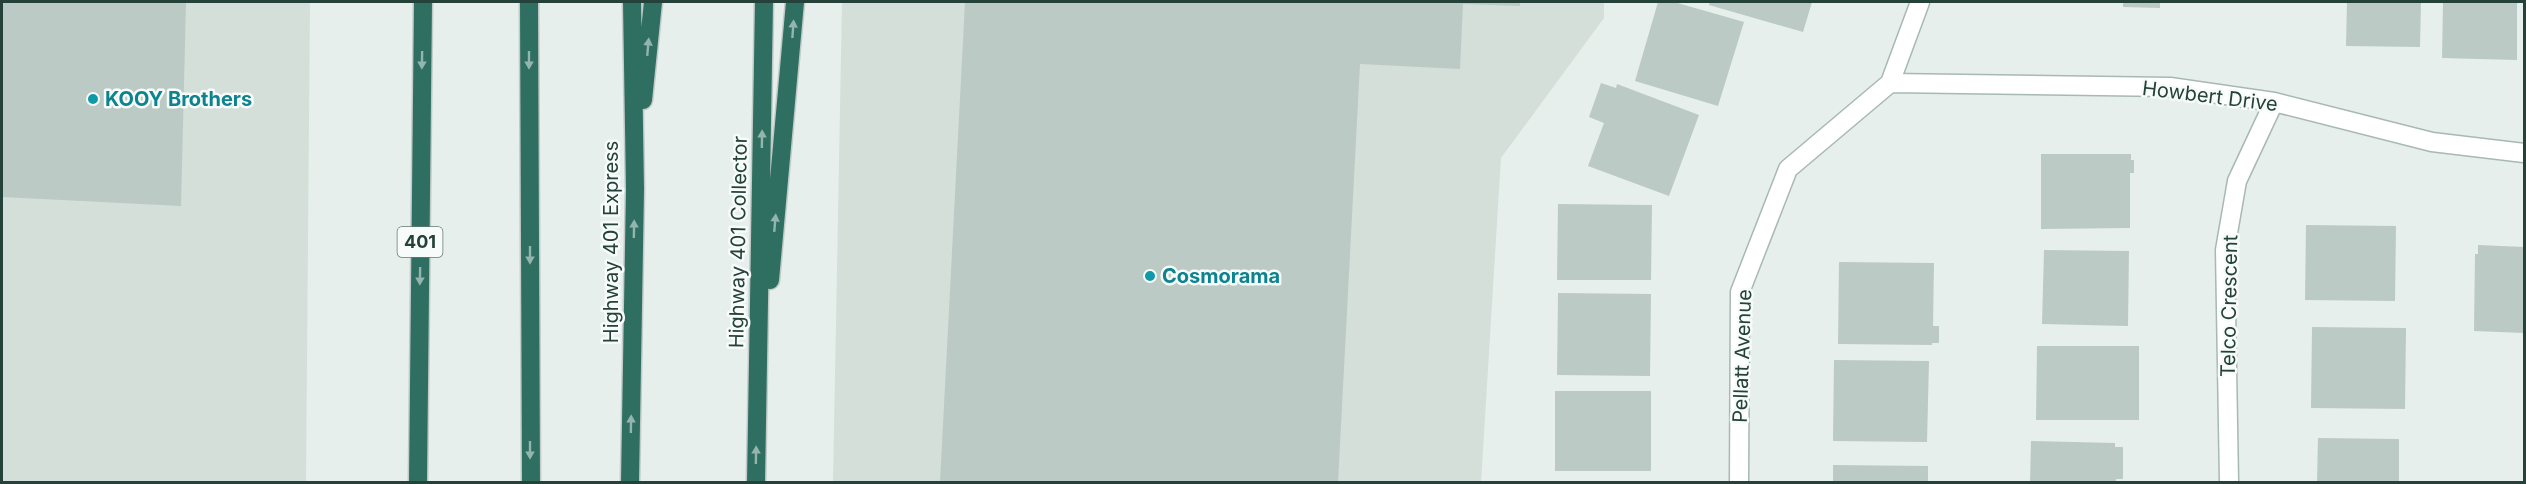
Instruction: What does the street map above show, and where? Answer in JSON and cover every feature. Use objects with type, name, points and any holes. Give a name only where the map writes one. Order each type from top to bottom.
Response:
[{"type":"highway","name":"401","points":[[418,483],[423,2]]},
{"type":"highway","points":[[529,2],[531,483]]},
{"type":"highway","name":"Highway 401 Express","points":[[630,483],[635,189],[632,2]]},
{"type":"highway","points":[[635,189],[653,2]]},
{"type":"highway","name":"Highway 401 Collector","points":[[756,483],[764,2]]},
{"type":"highway","points":[[757,428],[795,2]]},
{"type":"street","name":"Pellatt Avenue","points":[[1739,483],[1740,292],[1788,168],[1890,83],[1920,2]]},
{"type":"street","name":"Howbert Drive","points":[[1890,83],[2170,87],[2274,102],[2432,142],[2524,153]]},
{"type":"street","name":"Telco Crescent","points":[[2229,483],[2225,250],[2237,181],[2274,102]]},
{"type":"shaded area","points":[[2,2],[310,2],[306,482],[2,482]]},
{"type":"shaded area","name":"Cosmorama","points":[[842,2],[1604,2],[1604,18],[1501,158],[1481,482],[833,482]]},
{"type":"building","name":"KOOY Brothers","points":[[2,2],[186,2],[181,206],[2,197]]},
{"type":"building","name":"Cosmorama","points":[[965,2],[1520,2],[1520,6],[1463,4],[1460,69],[1360,64],[1338,482],[940,482]]},
{"type":"building","points":[[1658,2],[1674,2],[1744,22],[1718,106],[1635,81]]},
{"type":"building","points":[[1710,2],[1812,2],[1803,32],[1709,5]]},
{"type":"building","points":[[2123,2],[2160,2],[2160,8],[2123,7]]},
{"type":"building","points":[[2347,2],[2421,2],[2420,47],[2346,46]]},
{"type":"building","points":[[2443,2],[2517,2],[2517,60],[2442,58]]},
{"type":"building","points":[[1601,83],[1616,88],[1617,84],[1699,115],[1669,196],[1588,166],[1604,123],[1589,117]]},
{"type":"building","points":[[2041,154],[2131,154],[2131,160],[2134,160],[2134,173],[2130,173],[2130,228],[2041,229]]},
{"type":"building","points":[[1558,204],[1652,205],[1651,280],[1557,280]]},
{"type":"building","points":[[2306,225],[2396,226],[2395,301],[2305,300]]},
{"type":"building","points":[[2478,245],[2524,247],[2524,333],[2474,331],[2475,254],[2478,254]]},
{"type":"building","points":[[2044,250],[2129,251],[2128,326],[2042,324]]},
{"type":"building","points":[[1839,262],[1934,263],[1933,326],[1939,326],[1939,343],[1932,343],[1932,345],[1838,344]]},
{"type":"building","points":[[1558,293],[1651,294],[1650,376],[1557,375]]},
{"type":"building","points":[[2312,327],[2406,328],[2405,409],[2311,408]]},
{"type":"building","points":[[2037,346],[2139,346],[2139,420],[2036,420]]},
{"type":"building","points":[[1834,360],[1929,361],[1927,442],[1833,441]]},
{"type":"building","points":[[1555,391],[1651,391],[1651,471],[1555,471]]},
{"type":"building","points":[[2318,438],[2399,439],[2399,482],[2317,482]]},
{"type":"building","points":[[2031,441],[2115,443],[2115,447],[2123,447],[2123,479],[2116,479],[2116,482],[2030,482]]},
{"type":"building","points":[[1833,465],[1928,466],[1928,482],[1833,482]]},
{"type":"place","name":"KOOY Brothers","points":[[93,99]]},
{"type":"place","name":"Cosmorama","points":[[1150,276]]}]
